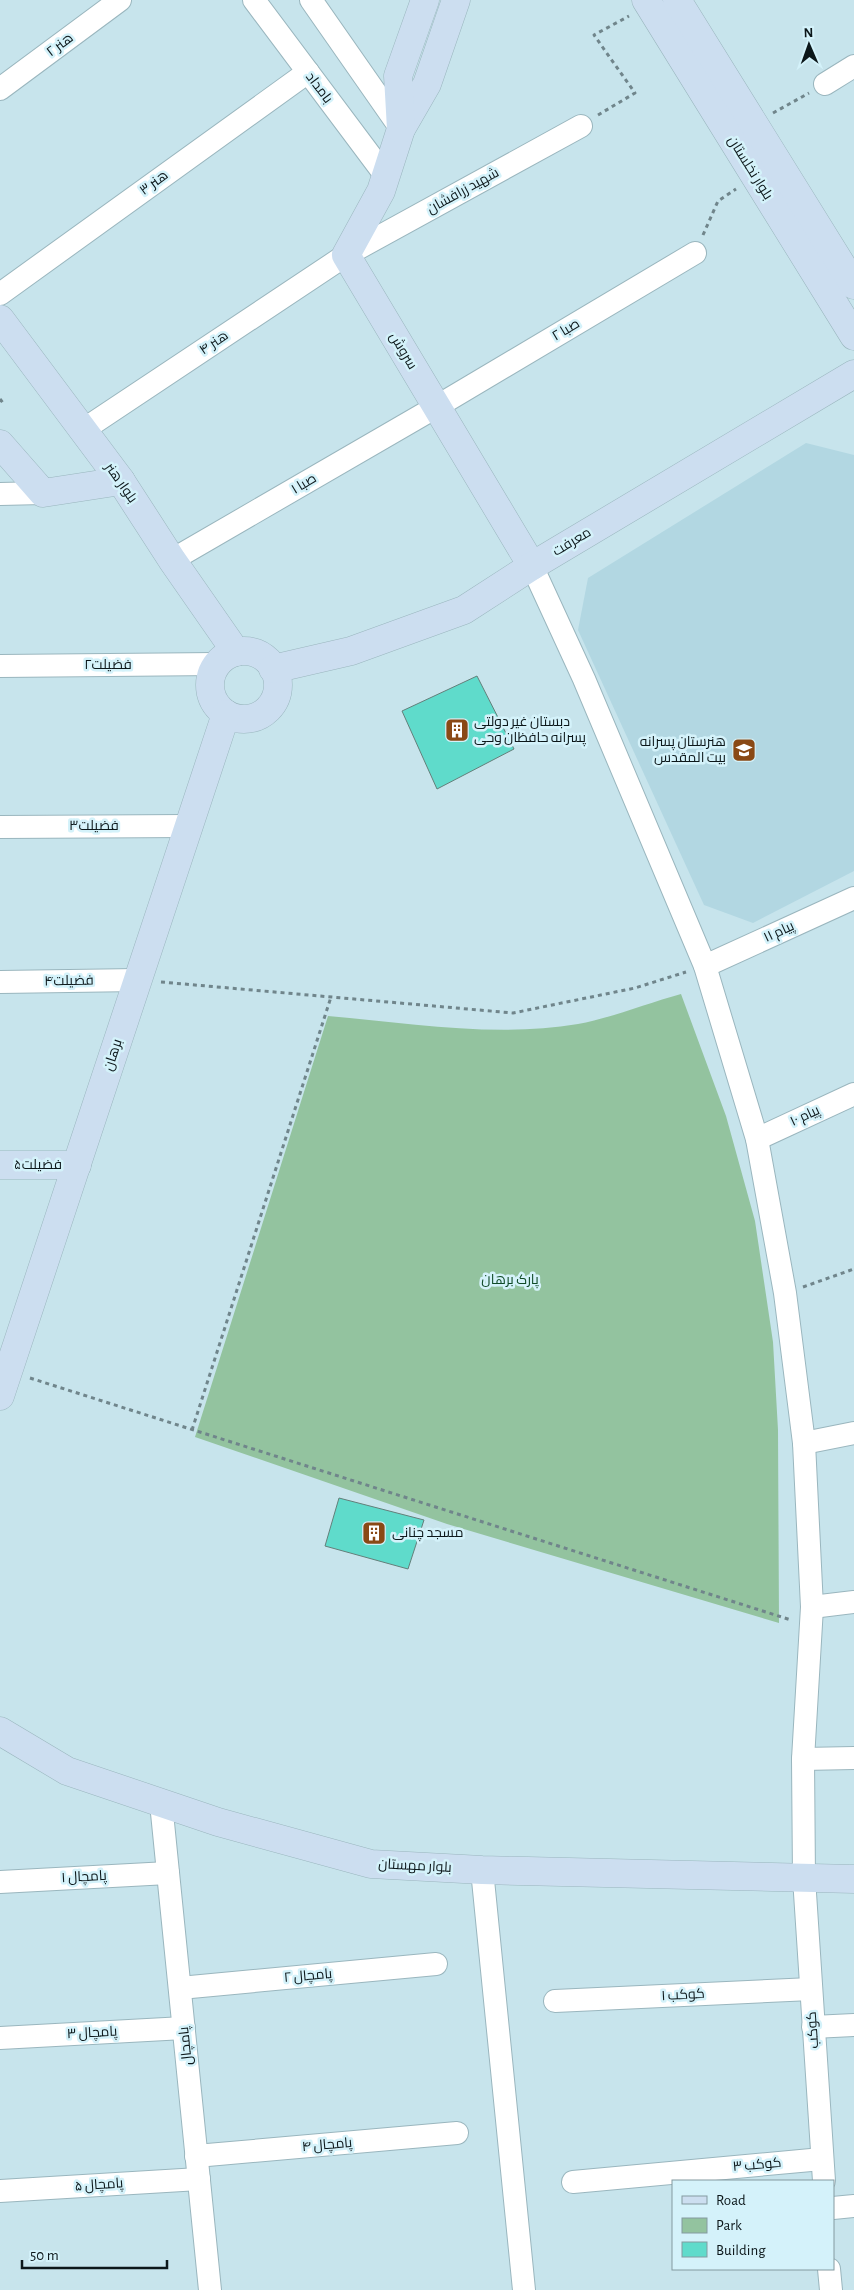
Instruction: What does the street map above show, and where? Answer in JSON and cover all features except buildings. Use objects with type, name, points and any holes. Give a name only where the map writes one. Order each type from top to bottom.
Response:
[{"type":"street","name":"هنر ۲","points":[[0,89],[120,0]]},
{"type":"street","name":"بامداد","points":[[254,0],[385,175]]},
{"type":"street","points":[[311,0],[401,128]]},
{"type":"street","points":[[401,128],[398,76],[425,0]]},
{"type":"street","points":[[346,255],[381,190],[401,128],[427,84],[456,0]]},
{"type":"street","name":"بلوار نخلستان","points":[[677,0],[854,285]]},
{"type":"street","name":"بلوار نخلستان","points":[[647,3],[854,336]]},
{"type":"street","points":[[825,84],[854,66]]},
{"type":"street","name":"هنر ۳","points":[[0,294],[308,72]]},
{"type":"street","name":"شهید زرافشان","points":[[346,255],[581,126]]},
{"type":"street","name":"صبا ۲","points":[[436,407],[695,253]]},
{"type":"street","name":"سروش","points":[[346,255],[532,566]]},
{"type":"street","name":"هنر ۴","points":[[83,430],[346,255]]},
{"type":"street","name":"بلوار هنر","points":[[0,319],[121,481],[172,560],[226,658]]},
{"type":"street","name":"معرفت","points":[[273,670],[351,651],[464,610],[532,566],[854,374]]},
{"type":"street","name":"صبا ۱","points":[[172,560],[436,407]]},
{"type":"street","points":[[0,444],[43,493]]},
{"type":"street","points":[[0,494],[43,493],[121,481]]},
{"type":"street","name":"کوکب","points":[[532,566],[584,679],[704,966],[757,1139],[785,1294],[804,1443],[811,1617],[802,1759],[804,1878],[824,2180]]},
{"type":"street","points":[[254,652],[268,660],[273,670],[278,679],[278,690],[275,701],[268,710],[258,716],[247,719],[236,718],[226,714],[217,706],[211,691],[212,674],[226,658],[254,652]]},
{"type":"street","name":"فضیلت۲","points":[[0,666],[226,658]]},
{"type":"street","name":"برهان","points":[[3,1379],[77,1165],[226,714]]},
{"type":"street","name":"فضیلت۳","points":[[0,827],[189,826]]},
{"type":"street","name":"پیام ۱۱","points":[[704,966],[854,898]]},
{"type":"street","name":"فضیلت۴","points":[[0,982],[138,980]]},
{"type":"street","name":"پیام ۱۰","points":[[757,1139],[854,1094]]},
{"type":"street","name":"فضیلت۵","points":[[0,1165],[77,1165]]},
{"type":"street","points":[[804,1443],[854,1433]]},
{"type":"street","points":[[811,1617],[854,1602]]},
{"type":"street","name":"بلوار مهستان","points":[[0,1731],[67,1771],[218,1822],[371,1864],[482,1870],[854,1879]]},
{"type":"street","points":[[802,1759],[854,1758]]},
{"type":"street","name":"پامچال","points":[[161,1803],[210,2290]]},
{"type":"street","points":[[482,1870],[524,2290]]},
{"type":"street","name":"پامچال ۱","points":[[0,1882],[168,1873]]},
{"type":"street","name":"پامچال ۲","points":[[180,1988],[436,1964]]},
{"type":"street","name":"کوکب ۱","points":[[555,2001],[811,1989]]},
{"type":"street","points":[[813,2027],[854,2024]]},
{"type":"street","name":"پامچال ۳","points":[[0,2038],[184,2028]]},
{"type":"street","name":"پامچال ۴","points":[[196,2156],[457,2133]]},
{"type":"street","name":"کوکب ۳","points":[[573,2182],[822,2159]]},
{"type":"street","name":"پامچال ۵","points":[[0,2191],[199,2179]]},
{"type":"street","points":[[834,2208],[854,2206]]},
{"type":"street","points":[[829,2270],[831,2290]]},
{"type":"path","points":[[581,126],[635,93],[594,35],[647,3]]},
{"type":"path","points":[[754,124],[825,84]]},
{"type":"path","points":[[695,253],[718,201],[755,176]]},
{"type":"path","points":[[0,399],[4,403]]},
{"type":"path","points":[[138,980],[513,1012],[635,988],[704,966]]},
{"type":"path","points":[[192,1430],[331,997]]},
{"type":"path","points":[[785,1294],[854,1269]]},
{"type":"path","points":[[3,1379],[192,1430],[811,1617]]},
{"type":"shaded area","name":"هنرستان پسرانه بیت المقدس","points":[[806,443],[854,455],[854,871],[753,923],[704,905],[578,630],[588,578]]},
{"type":"green space","name":"پارک برهان","points":[[681,994],[726,1116],[755,1221],[773,1342],[778,1430],[779,1623],[447,1524],[195,1437],[328,1016],[453,1028],[516,1030],[578,1024]]},
{"type":"place","name":"دبستان غیر دولتی پسرانه حافظان وحی","points":[[457,730]]},
{"type":"place","name":"هنرستان پسرانه بیت المقدس","points":[[744,750]]},
{"type":"place","name":"مسجد چنانی","points":[[374,1533]]}]
